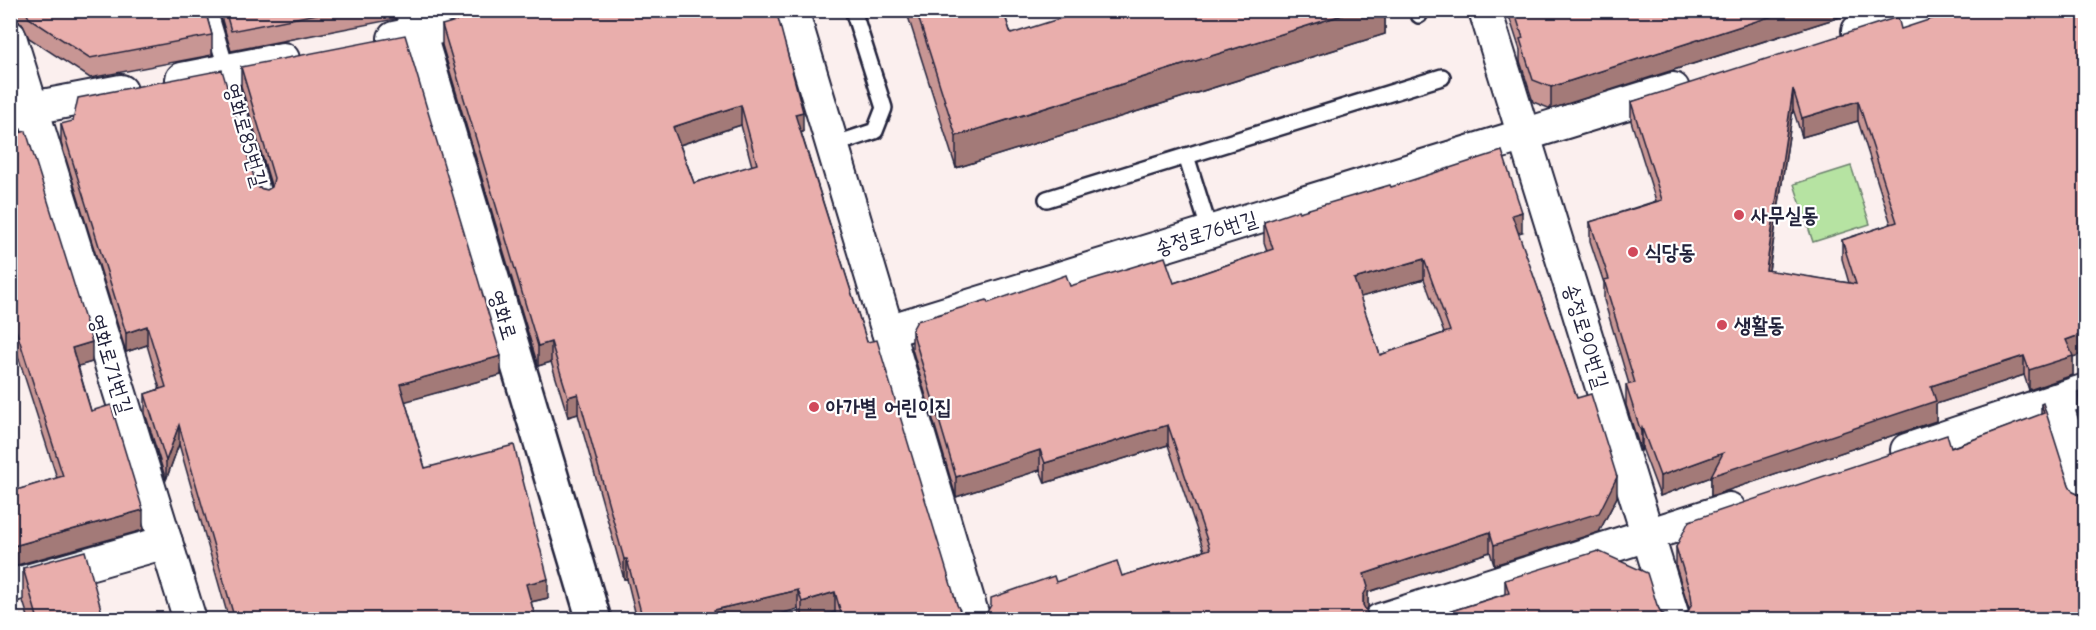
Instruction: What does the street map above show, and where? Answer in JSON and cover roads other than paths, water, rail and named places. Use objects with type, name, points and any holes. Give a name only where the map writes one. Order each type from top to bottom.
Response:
[{"type":"street","points":[[362,44],[415,22],[499,10]]},
{"type":"street","points":[[792,10],[974,620]]},
{"type":"street","name":"송정로90번길","points":[[1485,10],[1674,620]]},
{"type":"street","points":[[1834,38],[1923,10]]},
{"type":"street","name":"영화로","points":[[415,22],[594,620]]},
{"type":"street","points":[[10,37],[21,112]]},
{"type":"street","name":"영화로85번길","points":[[21,112],[306,55]]},
{"type":"street","points":[[1524,135],[1700,80]]},
{"type":"street","name":"영화로71번길","points":[[21,112],[166,542],[189,620]]},
{"type":"street","name":"송정로76번길","points":[[888,331],[1524,135]]},
{"type":"street","points":[[1886,457],[2085,390]]},
{"type":"street","points":[[2055,400],[2085,499]]},
{"type":"street","points":[[1380,620],[1761,498]]},
{"type":"street","points":[[10,586],[166,542]]},
{"type":"lane","name":"영화로85번길","points":[[208,10],[265,200]]},
{"type":"lane","points":[[833,145],[875,131],[884,108],[853,10]]},
{"type":"lane","points":[[1047,199],[1442,77]]},
{"type":"lane","points":[[1186,156],[1210,232]]},
{"type":"place","name":"사무실동","points":[[1739,215]]},
{"type":"place","name":"식당동","points":[[1633,252]]},
{"type":"place","name":"생활동","points":[[1722,325]]},
{"type":"place","name":"아가별 어린이집","points":[[814,407]]}]
